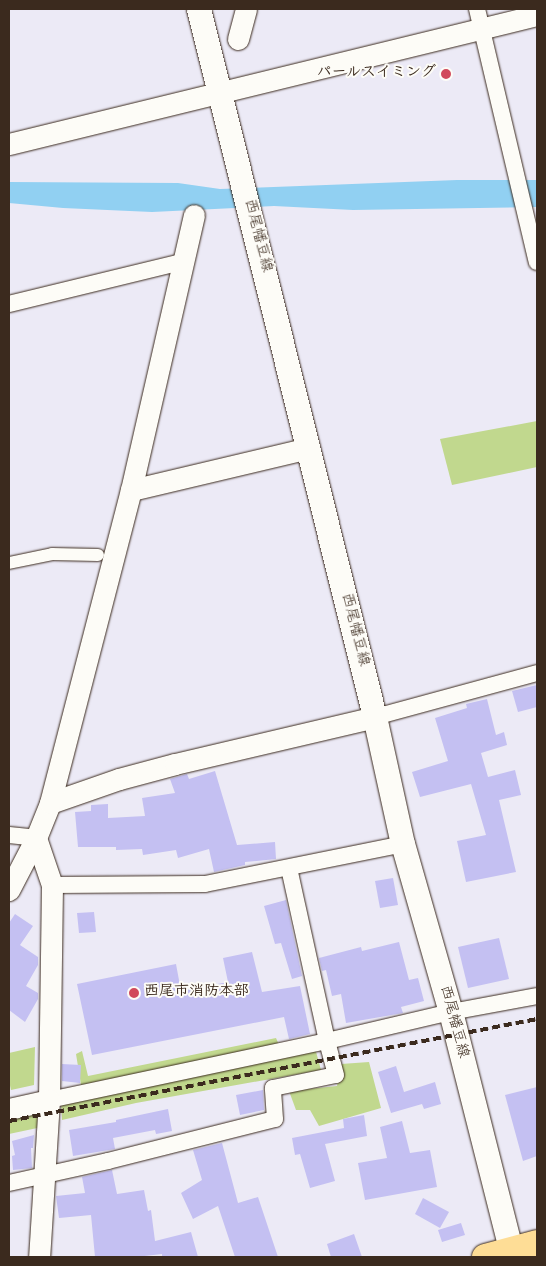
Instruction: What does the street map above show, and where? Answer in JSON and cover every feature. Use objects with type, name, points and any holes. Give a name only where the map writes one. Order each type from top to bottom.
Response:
[{"type":"main road","name":"西尾幡豆線","points":[[199,9],[375,717],[403,844],[451,1012],[511,1255]]},
{"type":"main road","points":[[485,1257],[511,1255],[537,1242]]},
{"type":"street","points":[[238,39],[246,9]]},
{"type":"street","points":[[9,144],[221,92],[479,19],[537,15]]},
{"type":"street","points":[[479,19],[537,262]]},
{"type":"street","points":[[9,890],[36,838],[50,803],[131,490],[194,215]]},
{"type":"street","points":[[9,304],[182,262]]},
{"type":"street","points":[[131,490],[309,448]]},
{"type":"street","points":[[9,562],[52,554],[98,555]]},
{"type":"street","points":[[50,803],[119,779],[166,766],[375,717],[537,673]]},
{"type":"street","points":[[9,835],[36,838]]},
{"type":"street","points":[[36,838],[52,885],[49,1100],[39,1257]]},
{"type":"street","points":[[52,885],[205,884],[403,844]]},
{"type":"street","points":[[9,1183],[275,1119],[273,1088],[336,1075],[289,868]]},
{"type":"street","points":[[9,1109],[327,1041],[451,1012],[537,996]]},
{"type":"green space","points":[[537,421],[537,467],[452,485],[440,439]]},
{"type":"green space","points":[[276,1038],[279,1045],[81,1085],[76,1054],[82,1051],[88,1076]]},
{"type":"green space","points":[[35,1047],[34,1085],[11,1090],[9,1081],[9,1053]]},
{"type":"green space","points":[[315,1048],[321,1070],[136,1103],[62,1120],[61,1100]]},
{"type":"green space","points":[[369,1062],[381,1108],[319,1126],[310,1110],[296,1110],[289,1091],[337,1086],[341,1064]]},
{"type":"green space","points":[[44,1106],[42,1127],[9,1134],[9,1114]]},
{"type":"water","points":[[457,180],[537,180],[537,207],[353,210],[274,206],[152,212],[63,208],[9,203],[9,182],[178,183],[220,189]]},
{"type":"building","points":[[537,685],[537,707],[518,712],[512,691]]},
{"type":"building","points":[[487,699],[496,735],[504,732],[507,745],[481,753],[488,777],[515,770],[521,795],[499,800],[516,872],[466,882],[457,841],[486,835],[471,784],[420,797],[412,772],[448,761],[435,718],[467,708],[466,704]]},
{"type":"building","points":[[215,771],[237,845],[275,842],[276,859],[245,862],[245,865],[214,872],[209,849],[178,858],[176,850],[143,855],[142,849],[116,850],[116,847],[78,847],[75,812],[91,811],[91,805],[108,804],[108,818],[145,816],[142,798],[175,793],[170,779],[187,774],[189,779]]},
{"type":"building","points":[[393,878],[398,905],[380,908],[375,881]]},
{"type":"building","points":[[286,900],[302,976],[292,979],[281,943],[275,944],[264,906]]},
{"type":"building","points":[[94,912],[96,932],[79,933],[77,913]]},
{"type":"building","points":[[15,914],[33,926],[20,945],[38,957],[38,965],[26,986],[38,993],[38,999],[25,1022],[9,1010],[9,923]]},
{"type":"building","points":[[499,938],[509,979],[468,988],[458,947]]},
{"type":"building","points":[[399,942],[409,980],[418,978],[424,1001],[401,1007],[403,1013],[346,1023],[341,994],[332,996],[326,970],[322,971],[319,958],[361,947],[362,951]]},
{"type":"building","points":[[252,952],[262,992],[300,986],[310,1034],[289,1039],[284,1017],[92,1055],[77,984],[176,964],[181,991],[228,982],[223,958]]},
{"type":"building","points":[[62,1064],[81,1065],[80,1083],[62,1081]]},
{"type":"building","points":[[396,1066],[404,1092],[435,1082],[441,1104],[424,1109],[422,1104],[391,1113],[378,1072]]},
{"type":"building","points":[[537,1087],[537,1156],[523,1161],[505,1095]]},
{"type":"building","points":[[263,1090],[264,1110],[240,1115],[236,1095]]},
{"type":"building","points":[[168,1109],[172,1131],[156,1134],[155,1130],[113,1138],[115,1149],[73,1156],[69,1130],[116,1122],[116,1120]]},
{"type":"building","points":[[364,1115],[367,1136],[325,1144],[335,1181],[310,1188],[300,1154],[295,1155],[292,1138],[344,1128],[343,1119]]},
{"type":"building","points":[[402,1121],[410,1153],[430,1150],[437,1187],[365,1200],[358,1163],[387,1158],[380,1127]]},
{"type":"building","points":[[34,1135],[33,1148],[31,1148],[32,1168],[13,1170],[12,1156],[15,1155],[12,1141]]},
{"type":"building","points":[[222,1143],[238,1203],[258,1197],[278,1257],[235,1257],[218,1206],[193,1219],[181,1193],[202,1180],[193,1150]]},
{"type":"building","points":[[112,1170],[117,1194],[144,1190],[148,1211],[151,1210],[155,1241],[191,1232],[198,1257],[162,1257],[162,1254],[136,1257],[95,1257],[91,1215],[59,1218],[56,1196],[85,1193],[82,1177]]},
{"type":"building","points":[[423,1198],[449,1212],[440,1228],[415,1214]]},
{"type":"building","points":[[461,1223],[465,1235],[442,1242],[438,1230]]},
{"type":"building","points":[[354,1234],[362,1257],[331,1257],[327,1244]]},
{"type":"railway","points":[[9,1121],[537,1019]]},
{"type":"place","name":"パールスイミング","points":[[446,74]]},
{"type":"place","name":"西尾市消防本部","points":[[134,993]]}]
